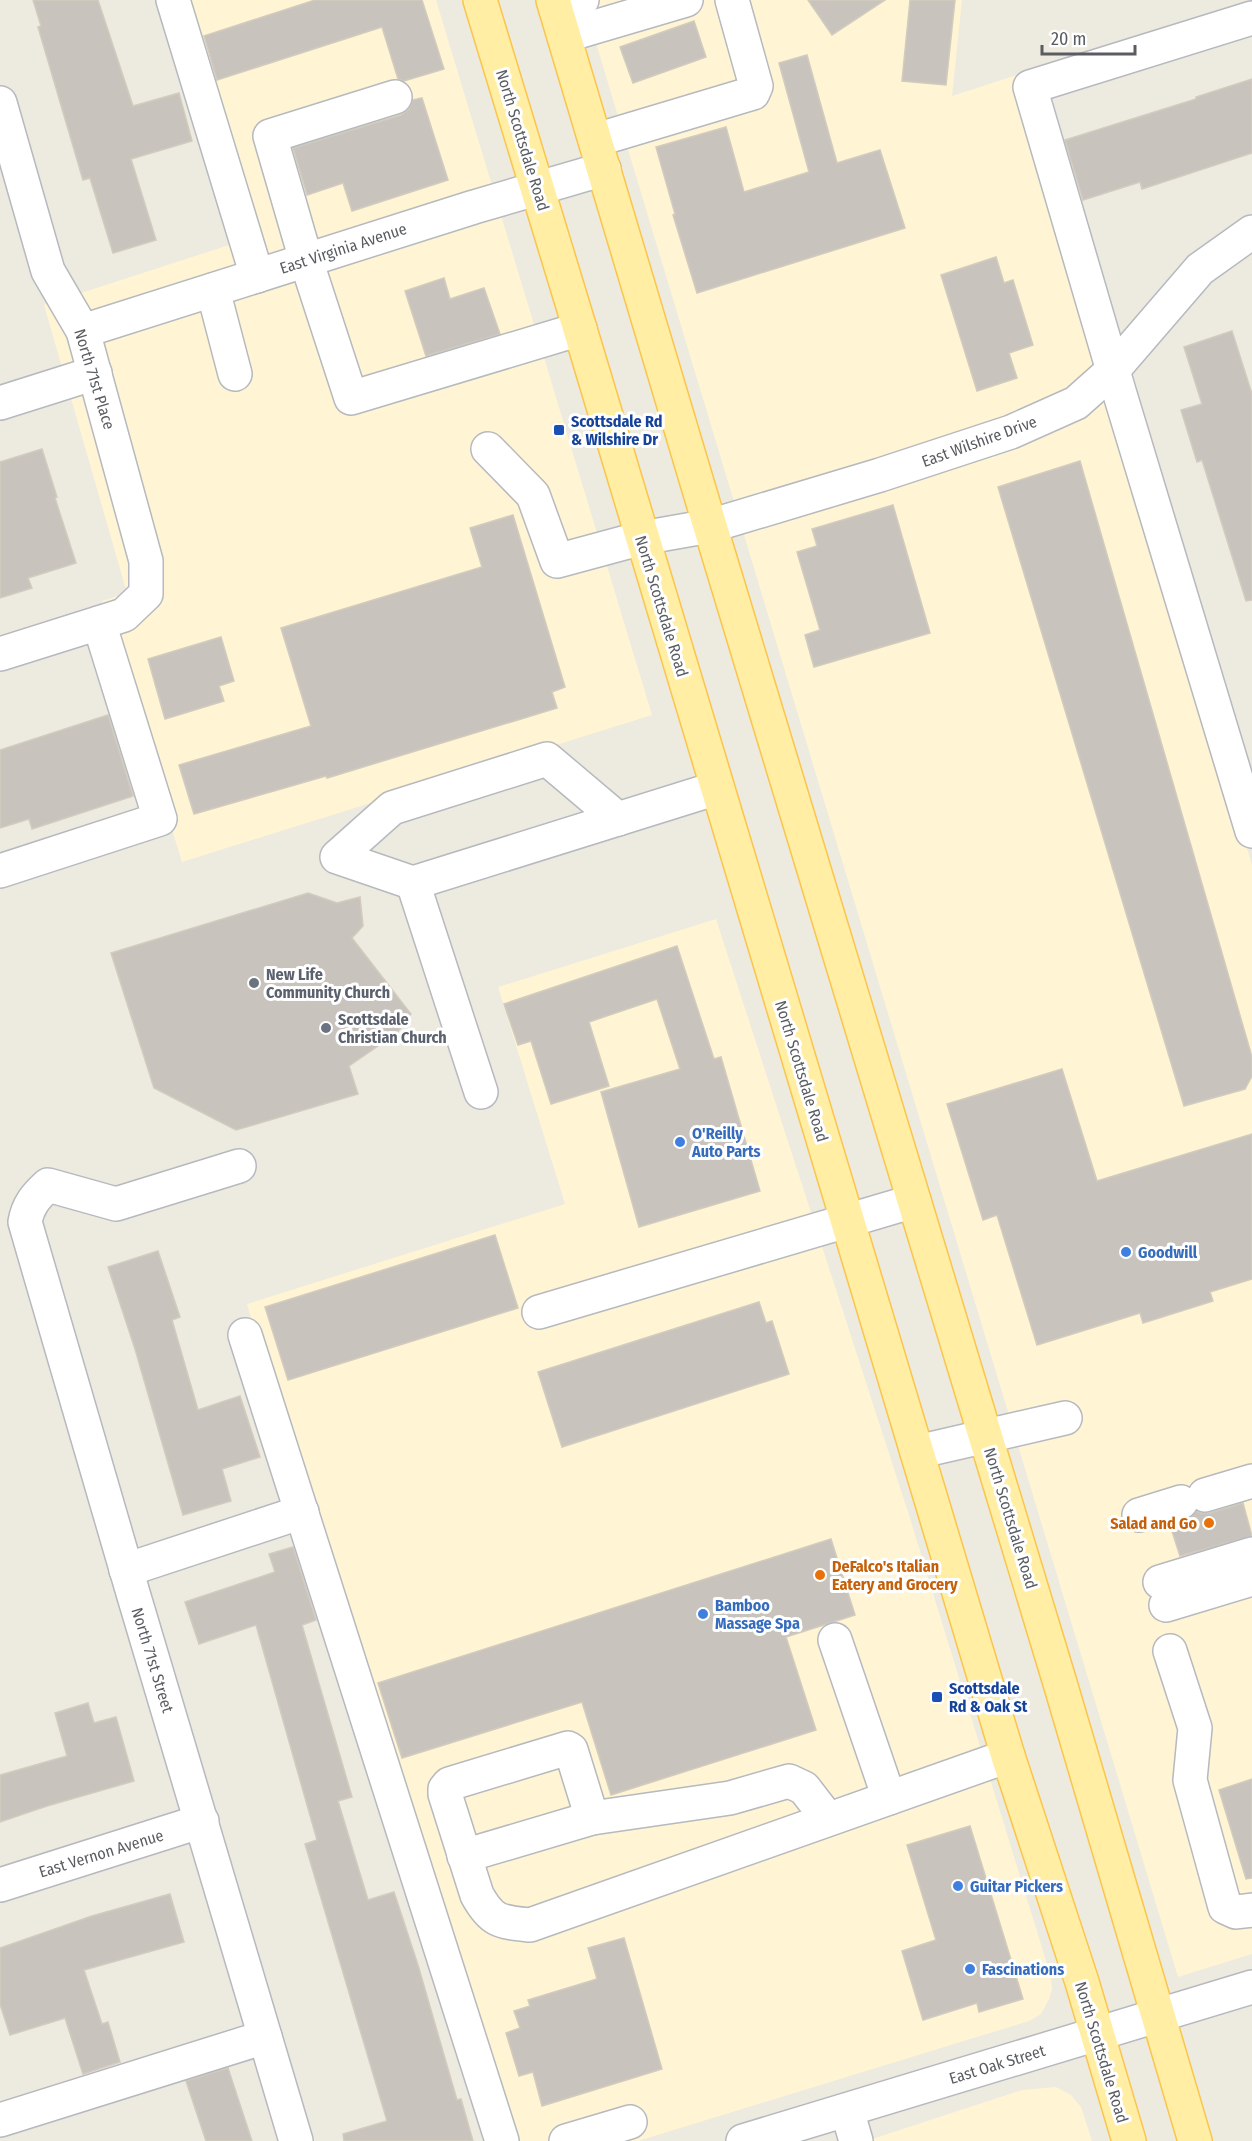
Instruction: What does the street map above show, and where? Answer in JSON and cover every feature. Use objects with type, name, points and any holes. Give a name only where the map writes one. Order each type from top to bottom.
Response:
[{"type":"main road","name":"North Scottsdale Road","points":[[480,0],[1008,1756],[1129,2141]]},
{"type":"main road","name":"North Scottsdale Road","points":[[564,11],[600,155],[986,1435],[1195,2141]]},
{"type":"street","points":[[173,0],[258,276]]},
{"type":"street","points":[[564,11],[633,15],[686,0]]},
{"type":"street","name":"East Virginia Avenue","points":[[83,331],[538,188],[600,155],[753,93],[756,86],[732,0]]},
{"type":"street","points":[[1252,18],[1030,87],[1252,831]]},
{"type":"street","points":[[394,97],[270,136],[306,260],[351,398],[580,329]]},
{"type":"street","name":"North 71st Place","points":[[0,104],[13,194],[48,271],[83,331],[146,561],[147,594],[124,615],[99,623]]},
{"type":"street","name":"East Wilshire Drive","points":[[488,449],[532,495],[557,561],[642,538],[710,526],[920,463],[1011,432],[1076,403],[1113,370],[1200,269],[1252,232]]},
{"type":"street","points":[[213,290],[235,374]]},
{"type":"street","points":[[0,404],[95,373]]},
{"type":"street","points":[[0,654],[99,623],[160,819],[0,871]]},
{"type":"street","points":[[618,819],[547,759],[392,808],[337,857],[412,883],[618,819],[717,788]]},
{"type":"street","points":[[412,883],[481,1092]]},
{"type":"street","name":"North 71st Street","points":[[239,1166],[116,1204],[48,1185],[27,1208],[25,1222],[296,2141]]},
{"type":"street","points":[[539,1312],[915,1201]]},
{"type":"street","points":[[245,1335],[502,2141]]},
{"type":"street","points":[[916,1452],[1065,1418]]},
{"type":"street","points":[[1139,1515],[1252,1481]]},
{"type":"street","points":[[126,1570],[302,1512]]},
{"type":"street","points":[[1252,1554],[1163,1594],[1252,1579]]},
{"type":"street","points":[[835,1640],[889,1798]]},
{"type":"street","points":[[1170,1651],[1195,1728],[1190,1780],[1226,1906],[1236,1912],[1252,1910]]},
{"type":"street","points":[[592,1818],[572,1750],[568,1748],[449,1784],[445,1794],[477,1895],[485,1910],[501,1922],[530,1925],[1008,1756]]},
{"type":"street","points":[[464,1856],[592,1818],[730,1798],[789,1781],[804,1788],[828,1820]]},
{"type":"street","name":"East Vernon Avenue","points":[[0,1885],[202,1821]]},
{"type":"street","name":"East Oak Street","points":[[743,2141],[1252,1987]]},
{"type":"street","points":[[0,2120],[265,2037]]},
{"type":"street","points":[[847,2110],[856,2141]]},
{"type":"street","points":[[566,2141],[630,2122]]},
{"type":"shaded area","points":[[188,0],[436,0],[652,715],[182,862],[102,601],[127,593],[44,305],[263,234]]},
{"type":"shaded area","points":[[583,0],[962,0],[952,96],[1017,75],[1252,865],[1252,1954],[1178,1977]]},
{"type":"shaded area","points":[[716,919],[908,1512],[1051,1977],[1052,1989],[1041,2014],[1029,2021],[638,2141],[510,2141],[317,1541],[247,1304],[565,1204],[498,987]]},
{"type":"shaded area","points":[[1056,2087],[1071,2095],[1081,2107],[1092,2141],[866,2141],[1022,2090]]},
{"type":"building","points":[[33,0],[98,0],[133,106],[179,93],[192,141],[131,159],[156,240],[113,253],[90,178],[83,180],[38,27],[41,26]]},
{"type":"building","points":[[315,0],[422,0],[444,69],[404,81],[398,79],[382,27],[217,80],[204,36]]},
{"type":"building","points":[[808,0],[885,0],[832,35]]},
{"type":"building","points":[[910,0],[955,0],[946,85],[902,81]]},
{"type":"building","points":[[694,21],[706,57],[633,83],[620,47]]},
{"type":"building","points":[[807,55],[837,163],[880,150],[905,228],[697,293],[673,215],[675,214],[656,147],[726,127],[744,192],[809,172],[779,63]]},
{"type":"building","points":[[1252,79],[1252,153],[1142,189],[1140,182],[1083,200],[1065,140]]},
{"type":"building","points":[[422,98],[448,180],[352,211],[343,183],[307,195],[293,148],[401,115],[409,109],[413,100]]},
{"type":"building","points":[[996,257],[1004,283],[1013,280],[1033,345],[1009,353],[1017,378],[977,391],[941,275]]},
{"type":"building","points":[[444,278],[450,299],[484,288],[500,334],[426,356],[405,291]]},
{"type":"building","points":[[1232,331],[1252,394],[1252,600],[1246,601],[1202,460],[1197,462],[1181,410],[1202,404],[1184,347]]},
{"type":"building","points":[[42,449],[76,563],[28,578],[32,588],[0,598],[0,462]]},
{"type":"building","points":[[1080,461],[1252,1057],[1252,1076],[1245,1089],[1184,1106],[998,487]]},
{"type":"building","points":[[893,505],[930,633],[814,667],[805,635],[820,630],[797,552],[817,546],[812,529]]},
{"type":"building","points":[[513,515],[565,687],[552,692],[557,708],[327,778],[326,776],[194,814],[179,765],[311,726],[281,628],[482,567],[470,528]]},
{"type":"building","points":[[221,637],[234,681],[219,686],[224,701],[165,719],[148,659]]},
{"type":"building","points":[[108,715],[133,796],[32,829],[29,819],[0,828],[0,750]]},
{"type":"building","name":"New Life Community Church","points":[[308,893],[337,903],[360,897],[363,926],[352,938],[411,1014],[397,1033],[349,1066],[358,1094],[236,1130],[154,1088],[111,953]]},
{"type":"building","points":[[677,946],[714,1059],[721,1057],[760,1191],[639,1227],[601,1092],[680,1069],[657,999],[589,1022],[609,1086],[551,1104],[531,1041],[518,1045],[504,1004]]},
{"type":"building","points":[[1062,1069],[1097,1181],[1252,1134],[1252,1279],[1210,1292],[1213,1301],[1143,1323],[1140,1313],[1037,1345],[997,1215],[983,1220],[947,1104]]},
{"type":"building","points":[[495,1235],[518,1308],[288,1380],[265,1307]]},
{"type":"building","points":[[158,1251],[180,1317],[172,1320],[198,1410],[240,1396],[260,1457],[222,1469],[231,1501],[183,1515],[135,1349],[108,1267]]},
{"type":"building","points":[[759,1302],[766,1323],[772,1321],[789,1374],[562,1447],[538,1372]]},
{"type":"building","name":"Salad and Go","points":[[1243,1503],[1252,1536],[1180,1556],[1170,1525],[1187,1520],[1197,1511],[1210,1513]]},
{"type":"building","points":[[831,1539],[855,1615],[786,1637],[816,1730],[611,1795],[582,1702],[402,1758],[378,1683]]},
{"type":"building","points":[[293,1547],[316,1620],[302,1625],[352,1797],[338,1801],[368,1900],[394,1892],[418,1965],[457,2100],[461,2099],[473,2141],[344,2141],[343,2134],[387,2121],[305,1844],[317,1840],[256,1625],[199,1644],[185,1602],[275,1572],[269,1554]]},
{"type":"building","points":[[88,1703],[94,1723],[116,1717],[134,1781],[0,1822],[0,1775],[67,1756],[55,1713]]},
{"type":"building","points":[[1252,1779],[1252,1878],[1246,1879],[1219,1790]]},
{"type":"building","points":[[970,1826],[1023,1999],[979,2012],[977,2003],[923,2020],[902,1951],[936,1940],[907,1845]]},
{"type":"building","points":[[170,1894],[184,1942],[84,1970],[102,2024],[108,2022],[120,2062],[83,2074],[65,2018],[10,2035],[0,2004],[0,1948],[92,1916]]},
{"type":"building","points":[[624,1938],[662,2069],[542,2106],[533,2072],[519,2076],[506,2033],[520,2028],[514,2011],[530,2006],[528,2000],[597,1979],[588,1948]]},
{"type":"building","points":[[228,2068],[252,2141],[206,2141],[186,2081]]},
{"type":"place","name":"Scottsdale Rd & Wilshire Dr","points":[[559,430]]},
{"type":"place","name":"New Life Community Church","points":[[254,983]]},
{"type":"place","name":"Scottsdale Christian Church","points":[[326,1028]]},
{"type":"place","name":"O'Reilly Auto Parts","points":[[680,1142]]},
{"type":"place","name":"Goodwill","points":[[1126,1252]]},
{"type":"place","name":"Salad and Go","points":[[1209,1523]]},
{"type":"place","name":"DeFalco's Italian Eatery and Grocery","points":[[820,1575]]},
{"type":"place","name":"Bamboo Massage Spa","points":[[703,1614]]},
{"type":"place","name":"Scottsdale Rd & Oak St","points":[[937,1697]]},
{"type":"place","name":"Guitar Pickers","points":[[958,1886]]},
{"type":"place","name":"Fascinations","points":[[970,1969]]}]
